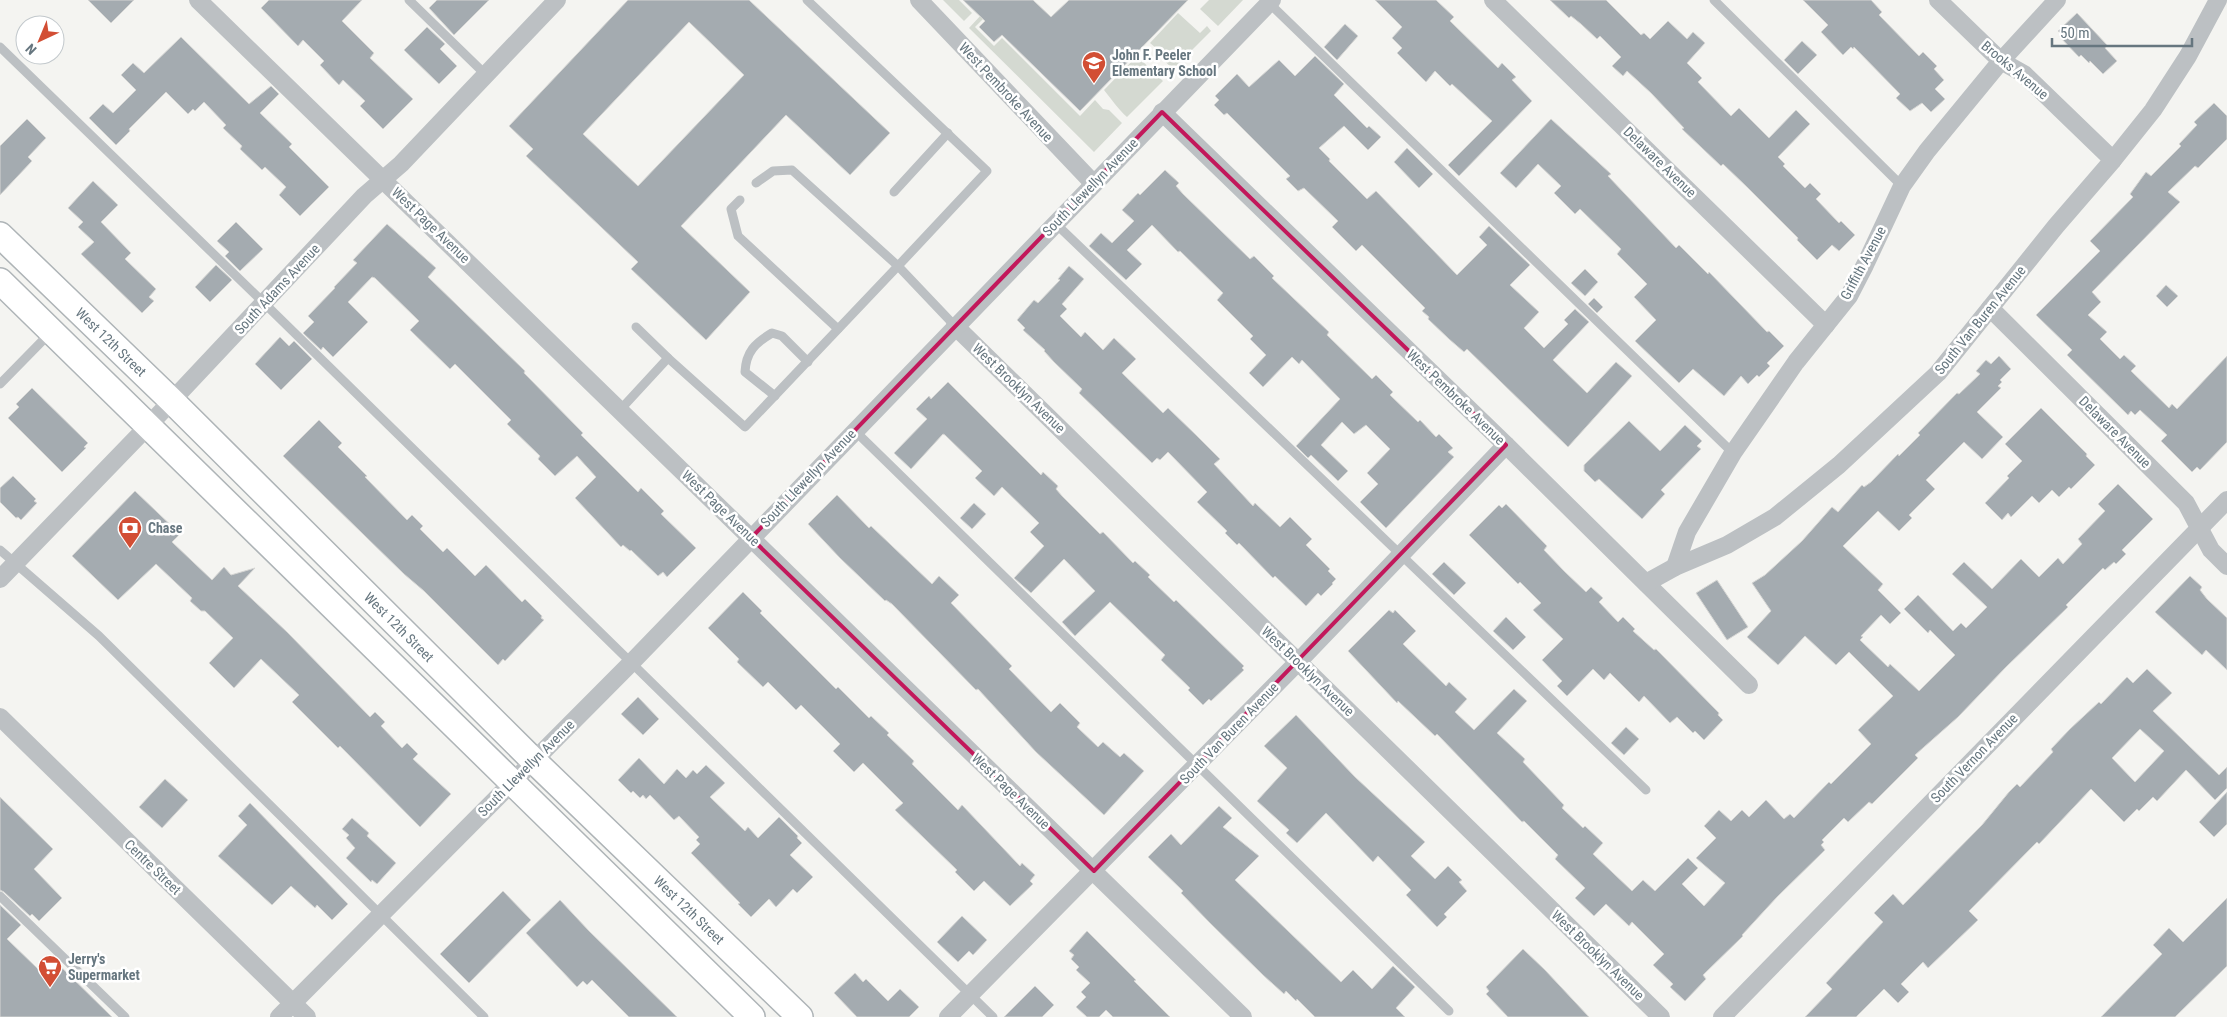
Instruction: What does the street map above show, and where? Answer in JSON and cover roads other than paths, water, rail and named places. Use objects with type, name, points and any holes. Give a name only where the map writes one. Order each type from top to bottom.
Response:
[{"type":"main road","name":"West 12th Street","points":[[0,235],[171,400],[533,760],[800,1017]]},
{"type":"main road","points":[[0,281],[752,1017]]},
{"type":"street","name":"West Page Avenue","points":[[198,0],[1243,1017]]},
{"type":"street","name":"South Adams Avenue","points":[[0,579],[149,425],[364,196],[401,164],[557,0]]},
{"type":"street","name":"West Pembroke Avenue","points":[[919,0],[1093,183]]},
{"type":"street","name":"Delaware Avenue","points":[[1493,0],[1826,325]]},
{"type":"street","name":"Brooks Avenue","points":[[1938,0],[2001,60],[2024,74],[2113,160]]},
{"type":"street","name":"Griffith Avenue","points":[[1675,567],[1687,532],[1733,453],[1796,362],[1849,296],[1902,186],[1927,151],[2001,60],[2056,0]]},
{"type":"street","name":"South Van Buren Avenue","points":[[1646,583],[1675,567],[1727,545],[1775,517],[1839,465],[1938,373],[2056,226],[2113,160],[2158,102],[2188,56],[2218,0]]},
{"type":"street","name":"South Llewellyn Avenue","points":[[279,1017],[631,663],[1270,1]]},
{"type":"street","name":"West Pembroke Avenue","points":[[1162,112],[1506,445],[1749,685]]},
{"type":"street","name":"Delaware Avenue","points":[[1990,308],[2186,503],[2198,529],[2211,550],[2227,566]]},
{"type":"street","name":"West Brooklyn Avenue","points":[[955,326],[1661,1017]]},
{"type":"street","name":"South Van Buren Avenue","points":[[948,1017],[1094,872],[1299,662],[1506,445]]},
{"type":"street","name":"South Vernon Avenue","points":[[1722,1017],[2227,500]]},
{"type":"street","name":"Centre Street","points":[[0,717],[306,1017]]},
{"type":"lane","points":[[409,0],[485,74]]},
{"type":"lane","points":[[636,327],[746,427],[987,171],[807,0]]},
{"type":"lane","points":[[1714,0],[1902,186]]},
{"type":"lane","points":[[1270,1],[1733,453]]},
{"type":"lane","points":[[0,47],[993,1017]]},
{"type":"lane","points":[[894,192],[948,134]]},
{"type":"lane","points":[[756,183],[773,171],[792,170],[898,266],[955,326]]},
{"type":"lane","points":[[740,200],[732,209],[738,236],[838,329]]},
{"type":"lane","points":[[1056,224],[1646,790]]},
{"type":"lane","points":[[0,384],[52,331]]},
{"type":"lane","points":[[775,396],[745,372],[746,357],[757,341],[772,333],[782,336],[808,362]]},
{"type":"lane","points":[[620,410],[668,358]]},
{"type":"lane","points":[[854,430],[1449,1011]]},
{"type":"lane","points":[[0,550],[98,636],[484,1017]]},
{"type":"lane","points":[[0,896],[125,1017]]},
{"type":"place","name":"John F. Peeler Elementary School","points":[[1094,84]]},
{"type":"place","name":"Chase","points":[[130,549]]},
{"type":"place","name":"Jerry's Supermarket","points":[[50,988]]}]
